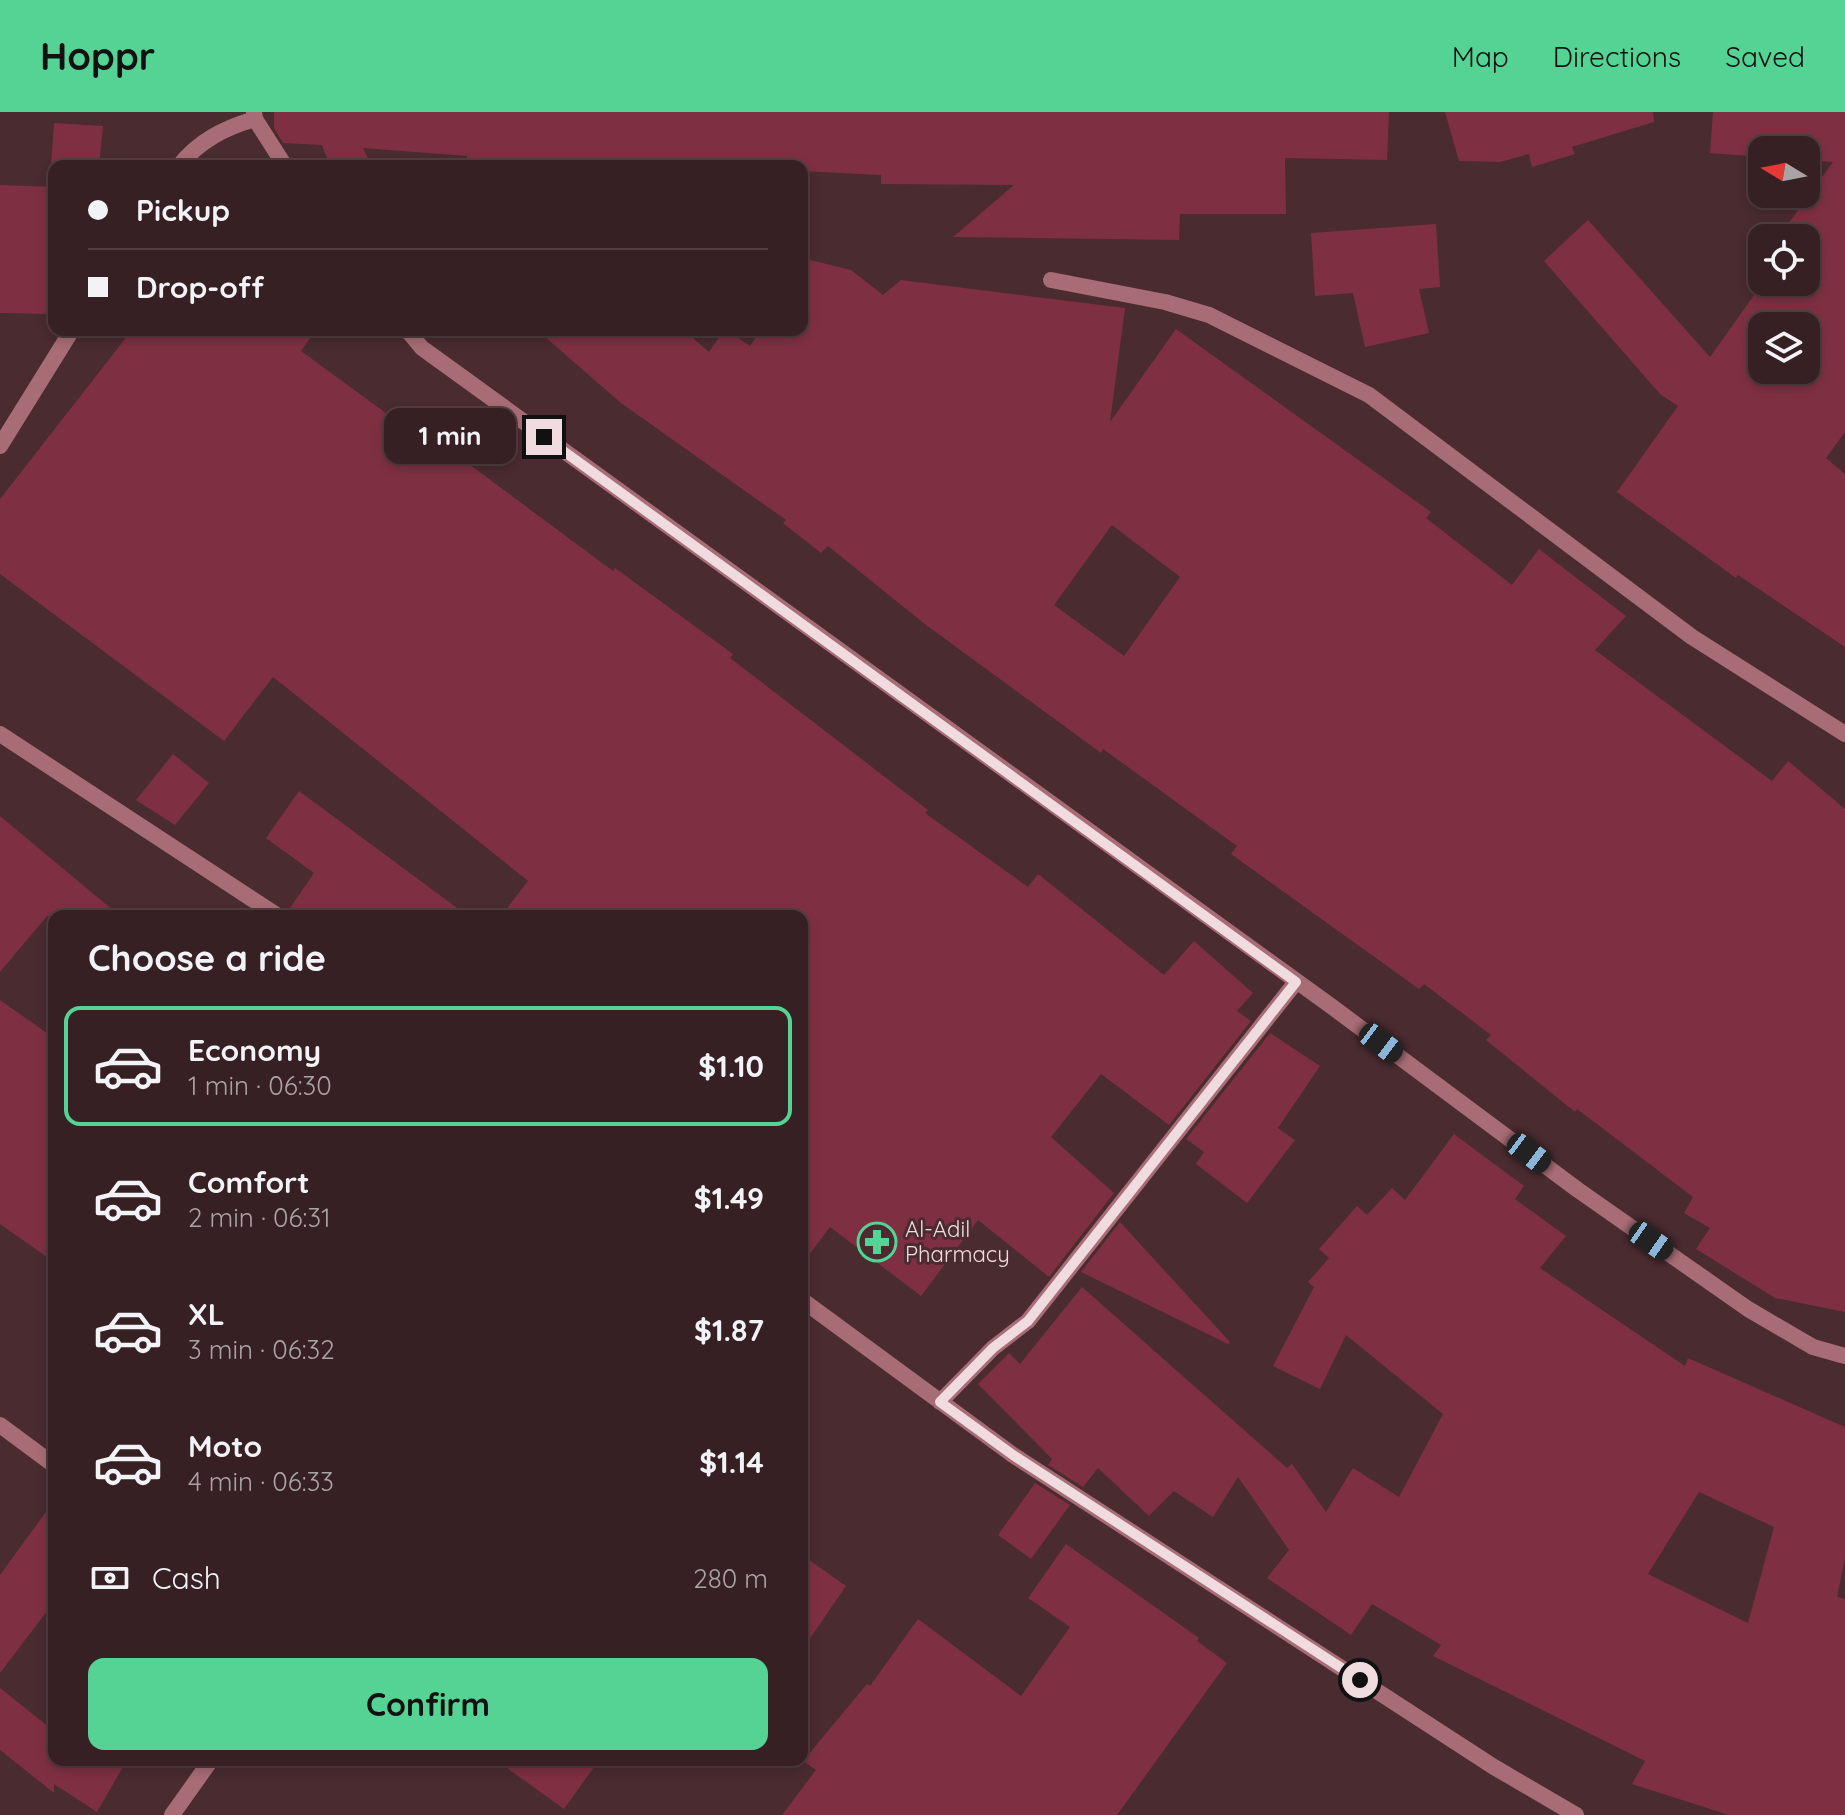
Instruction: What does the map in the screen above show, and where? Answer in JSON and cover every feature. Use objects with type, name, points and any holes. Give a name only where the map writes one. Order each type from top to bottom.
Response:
[{"type":"street","points":[[184,160],[192,150],[226,128],[254,116],[281,160]]},
{"type":"street","points":[[1051,280],[1165,302],[1209,315],[1369,395],[1692,637],[1845,734]]},
{"type":"street","points":[[0,446],[68,336]]},
{"type":"street","points":[[412,336],[422,348],[460,376],[1578,1190],[1748,1309],[1813,1347],[1845,1356]]},
{"type":"street","points":[[0,734],[269,910]]},
{"type":"street","points":[[940,1402],[993,1348],[1028,1321],[1296,982]]},
{"type":"street","points":[[808,1304],[1013,1455],[1494,1767],[1576,1815]]},
{"type":"street","points":[[0,1425],[48,1461]]},
{"type":"street","points":[[172,1815],[207,1766]]},
{"type":"building","points":[[274,112],[1389,112],[1387,160],[1285,158],[1286,214],[1180,214],[1179,240],[953,237],[1014,185],[881,184],[881,175],[808,171],[808,160],[467,160],[467,156],[363,148],[369,160],[328,160],[322,145],[283,143],[274,128]]},
{"type":"building","points":[[1445,112],[1653,112],[1654,122],[1572,147],[1575,154],[1532,167],[1529,154],[1500,162],[1459,161]]},
{"type":"building","points":[[1713,112],[1845,112],[1845,432],[1826,458],[1845,474],[1845,647],[1738,575],[1736,578],[1617,492],[1678,406],[1660,394],[1544,261],[1588,220],[1710,357],[1753,296],[1820,296],[1820,224],[1788,224],[1800,208],[1820,208],[1820,180],[1833,162],[1820,161],[1820,136],[1748,136],[1748,156],[1710,153]]},
{"type":"building","points":[[54,123],[103,126],[100,160],[51,160]]},
{"type":"building","points":[[0,185],[48,187],[48,314],[0,313]]},
{"type":"building","points":[[1436,224],[1440,287],[1419,289],[1429,333],[1365,347],[1353,293],[1315,296],[1311,233]]},
{"type":"building","points":[[808,259],[851,270],[883,295],[901,280],[1125,308],[1110,422],[1176,329],[1431,512],[1426,518],[1512,585],[1539,549],[1626,616],[1595,650],[1772,781],[1788,761],[1845,809],[1845,1312],[1775,1298],[1696,1249],[1710,1228],[1684,1213],[1693,1197],[1577,1109],[1575,1112],[1486,1040],[1491,1035],[1424,984],[1419,989],[1231,854],[1237,846],[1103,749],[1101,753],[926,625],[828,546],[821,553],[783,523],[786,520],[621,403],[544,336],[691,336],[709,352],[720,336],[736,336],[750,346],[757,336],[808,336]],"holes":[[[1112,525],[1180,577],[1124,656],[1054,605]]]},
{"type":"building","points":[[127,336],[312,336],[301,351],[453,462],[458,456],[613,571],[615,568],[733,654],[730,658],[928,810],[925,813],[1028,887],[1038,874],[1164,975],[1194,941],[1253,993],[1237,1011],[1251,1021],[1169,1125],[1101,1074],[1051,1137],[1114,1193],[1049,1277],[978,1220],[921,1296],[830,1227],[808,1256],[808,910],[506,910],[528,881],[273,677],[224,741],[0,574],[0,499]]},
{"type":"building","points":[[173,754],[209,783],[175,825],[136,800]]},
{"type":"building","points":[[299,791],[460,910],[289,910],[314,873],[266,838]]},
{"type":"building","points":[[0,816],[113,910],[48,910],[48,916],[0,972]]},
{"type":"building","points":[[0,1000],[48,1034],[48,1258],[0,1224]]},
{"type":"building","points":[[1270,1033],[1320,1066],[1278,1128],[1295,1140],[1247,1203],[1196,1164],[1204,1152],[1186,1139]]},
{"type":"building","points":[[1454,1134],[1524,1186],[1515,1199],[1566,1236],[1540,1268],[1685,1366],[1688,1358],[1845,1427],[1845,1558],[1837,1597],[1845,1599],[1845,1815],[1729,1815],[1632,1784],[1645,1761],[1433,1656],[1441,1645],[1372,1604],[1351,1635],[1267,1578],[1289,1550],[1238,1477],[1213,1517],[1174,1491],[1149,1516],[1098,1468],[1083,1487],[1048,1465],[1052,1459],[978,1384],[1009,1353],[1020,1364],[1082,1287],[1287,1468],[1292,1464],[1326,1512],[1353,1468],[1399,1497],[1443,1414],[1346,1335],[1320,1389],[1273,1366],[1314,1287],[1308,1282],[1329,1258],[1319,1249],[1357,1206],[1367,1215],[1392,1188],[1405,1200]],"holes":[[[1699,1492],[1774,1527],[1748,1623],[1648,1574]]]},
{"type":"building","points":[[1120,1222],[1230,1342],[1228,1344],[1081,1272]]},
{"type":"building","points":[[1035,1483],[1070,1505],[1031,1559],[998,1535]]},
{"type":"building","points":[[48,1509],[48,1610],[0,1673],[0,1575]]},
{"type":"building","points":[[1066,1544],[1199,1638],[1197,1641],[1227,1663],[1117,1815],[782,1815],[816,1770],[808,1764],[808,1755],[867,1684],[870,1686],[918,1619],[1021,1696],[1070,1627],[1028,1598]]},
{"type":"building","points":[[808,1559],[846,1586],[808,1641]]},
{"type":"building","points":[[0,1688],[48,1726],[48,1766],[124,1766],[97,1812],[54,1784],[54,1793],[0,1750]]},
{"type":"building","points":[[504,1766],[595,1766],[564,1809]]},
{"type":"place","name":"Al-Adil Pharmacy","points":[[877,1242]]},
{"type":"route","points":[[544,437],[1296,982],[1028,1321],[993,1348],[940,1402],[1013,1455],[1360,1680]]}]
